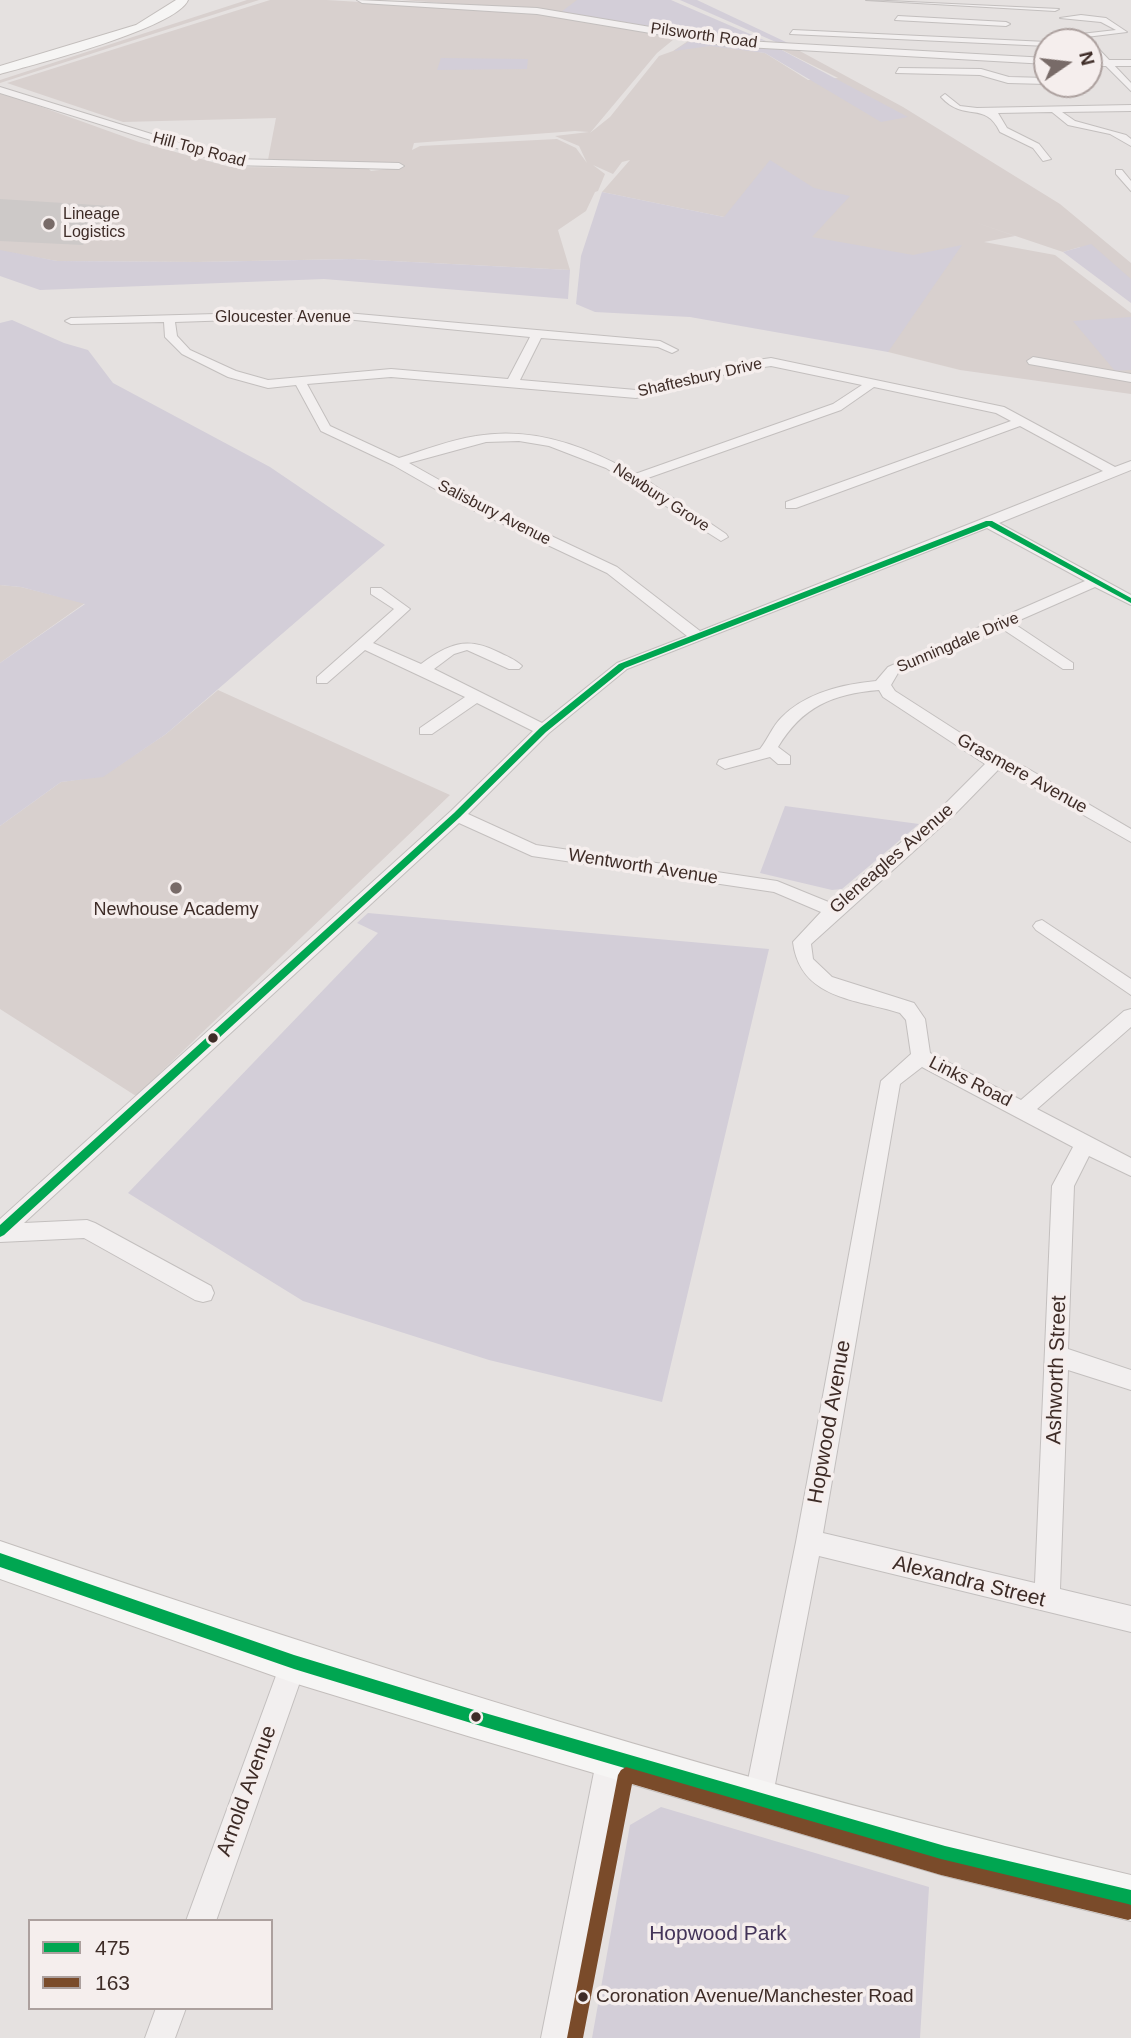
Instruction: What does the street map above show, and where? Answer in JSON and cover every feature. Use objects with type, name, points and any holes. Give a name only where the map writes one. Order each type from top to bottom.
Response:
[{"type":"main road","points":[[1,82],[144,26],[179,2]]},
{"type":"main road","points":[[0,1560],[294,1662],[615,1758],[945,1854],[1131,1898]]},
{"type":"street","name":"Pilsworth Road","points":[[362,0],[537,11],[728,43],[1033,61]]},
{"type":"street","points":[[870,0],[975,2],[1055,9]]},
{"type":"street","points":[[1046,0],[1073,28]]},
{"type":"street","points":[[896,52],[900,1]]},
{"type":"street","points":[[1064,19],[1100,17],[1112,21],[1123,32],[1103,38]]},
{"type":"street","points":[[898,18],[1006,24]]},
{"type":"street","points":[[793,32],[828,30],[1033,43]]},
{"type":"street","points":[[981,72],[988,68],[990,59]]},
{"type":"street","points":[[1103,60],[1131,88]]},
{"type":"street","points":[[1103,64],[1131,63]]},
{"type":"street","points":[[899,71],[981,72],[1008,80],[1033,81]]},
{"type":"street","name":"Hill Top Road","points":[[1,82],[231,162],[399,166]]},
{"type":"street","points":[[945,97],[960,109],[990,111],[1131,108]]},
{"type":"street","points":[[1055,110],[1071,123],[1112,131],[1131,143]]},
{"type":"street","points":[[990,111],[1000,120],[1003,130],[1036,146],[1046,159]]},
{"type":"street","points":[[1119,172],[1131,188]]},
{"type":"street","name":"Gloucester Avenue","points":[[71,321],[324,314],[660,344],[672,350]]},
{"type":"street","name":"Shaftesbury Drive","points":[[169,319],[171,337],[186,352],[220,369],[268,384],[391,373],[636,394],[673,387],[750,363],[771,362],[1000,410],[1114,472]]},
{"type":"street","points":[[512,384],[537,334]]},
{"type":"street","points":[[1033,361],[1131,377]]},
{"type":"street","name":"Salisbury Avenue","points":[[300,382],[325,428],[398,463],[470,503],[612,570],[699,638]]},
{"type":"street","points":[[635,478],[837,407],[874,383]]},
{"type":"street","points":[[791,505],[1022,421]]},
{"type":"street","name":"Newbury Grove","points":[[398,463],[464,442],[517,437],[572,447],[635,478],[720,537]]},
{"type":"street","points":[[0,1233],[457,815],[543,730],[622,666],[699,638],[1131,465]]},
{"type":"street","points":[[989,523],[1131,601]]},
{"type":"street","name":"Sunningdale Drive","points":[[770,749],[784,723],[795,713],[850,689],[883,685],[885,677],[893,670],[1004,624],[1095,582]]},
{"type":"street","points":[[322,680],[403,609],[376,591]]},
{"type":"street","points":[[1004,624],[1068,666]]},
{"type":"street","points":[[423,670],[459,644],[472,645],[514,666]]},
{"type":"street","points":[[365,645],[423,670],[543,730]]},
{"type":"street","name":"Grasmere Avenue","points":[[883,685],[889,694],[995,763],[1019,771],[1131,836]]},
{"type":"street","points":[[426,731],[477,696]]},
{"type":"street","points":[[725,764],[766,754],[770,749],[784,760]]},
{"type":"street","name":"Gleneagles Avenue","points":[[804,959],[802,942],[832,910],[974,788],[995,763]]},
{"type":"street","name":"Wentworth Avenue","points":[[457,815],[532,849],[777,887],[832,910]]},
{"type":"street","points":[[1042,926],[1131,988]]},
{"type":"street","name":"Links Road","points":[[804,959],[816,973],[837,989],[907,1008],[915,1019],[922,1046],[921,1057],[1024,1109],[1131,1168]]},
{"type":"street","points":[[1024,1109],[1131,1016]]},
{"type":"street","name":"Hopwood Avenue","points":[[758,1800],[809,1542],[891,1081],[921,1057]]},
{"type":"street","name":"Ashworth Street","points":[[1047,1601],[1063,1186],[1085,1144]]},
{"type":"street","points":[[0,1233],[87,1229],[203,1293]]},
{"type":"street","points":[[1057,1356],[1131,1380]]},
{"type":"street","name":"Alexandra Street","points":[[809,1542],[1131,1619]]},
{"type":"street","name":"Arnold Avenue","points":[[202,1919],[294,1662]]},
{"type":"street","points":[[561,2038],[615,1758]]},
{"type":"street","points":[[160,2038],[170,2010]]},
{"type":"shaded area","points":[[247,0],[259,0],[0,83],[0,80]]},
{"type":"shaded area","points":[[270,0],[327,0],[523,12],[679,35],[657,53],[590,133],[610,117],[659,56],[688,41],[765,53],[808,80],[838,78],[782,50],[798,50],[903,107],[1060,204],[1131,263],[1131,290],[1080,247],[1063,252],[971,221],[1015,236],[984,242],[1055,255],[1131,313],[1131,394],[960,370],[888,352],[724,217],[602,192],[630,160],[622,162],[613,174],[593,165],[605,174],[598,191],[586,211],[558,230],[570,270],[352,259],[57,261],[0,251],[0,92],[139,142],[230,167],[368,168],[371,171],[404,167],[267,165],[276,118],[123,122],[7,83]],"holes":[[[589,132],[555,136],[579,146],[587,163],[576,148],[557,139],[420,146],[412,150],[414,143]]]},
{"type":"shaded area","points":[[402,0],[638,0],[709,34],[561,12]]},
{"type":"shaded area","points":[[0,585],[21,587],[85,603],[0,663]]},
{"type":"shaded area","name":"Newhouse Academy","points":[[218,690],[450,795],[136,1096],[0,1009],[0,826],[61,782],[103,776],[166,734]]},
{"type":"green space","points":[[577,0],[671,0],[766,41],[697,34],[561,12]]},
{"type":"green space","points":[[680,0],[697,0],[788,43],[778,43]]},
{"type":"green space","points":[[691,40],[776,47],[908,117],[881,122],[765,53],[710,46],[674,51]]},
{"type":"green space","points":[[441,58],[528,59],[527,69],[437,70]]},
{"type":"green space","points":[[770,160],[814,188],[850,196],[812,237],[913,255],[962,245],[888,352],[690,317],[595,312],[576,304],[581,256],[602,192],[724,217]]},
{"type":"green space","points":[[1091,244],[1131,279],[1131,303],[1063,252]]},
{"type":"green space","points":[[0,250],[57,261],[352,259],[570,270],[568,299],[324,279],[40,290],[0,276]]},
{"type":"green space","points":[[1131,317],[1131,370],[1115,371],[1073,321]]},
{"type":"green space","points":[[12,320],[64,343],[88,350],[113,383],[270,467],[385,545],[166,734],[103,777],[61,782],[0,826],[0,663],[85,604],[21,587],[0,585],[0,323]]},
{"type":"green space","points":[[785,806],[919,824],[842,889],[832,890],[760,873]]},
{"type":"green space","points":[[368,913],[769,949],[662,1402],[489,1360],[303,1301],[128,1193],[378,933],[357,923]]},
{"type":"green space","name":"Hopwood Park","points":[[661,1807],[929,1887],[920,2038],[592,2038],[630,1825]]},
{"type":"building","name":"Lineage Logistics","points":[[0,199],[111,206],[83,245],[0,241]]},
{"type":"transit line","name":"475","points":[[0,1232],[457,815],[543,730],[622,666],[989,523],[1131,601]]},
{"type":"transit line","name":"475","points":[[0,1560],[294,1662],[471,1716],[945,1854],[1131,1898]]},
{"type":"transit line","name":"163","points":[[575,2038],[626,1775],[941,1867],[1128,1912]]},
{"type":"place","name":"Lineage Logistics","points":[[49,224]]},
{"type":"place","name":"Newhouse Academy","points":[[176,888]]},
{"type":"place","name":"Coronation Avenue/Manchester Road","points":[[583,1997]]}]
